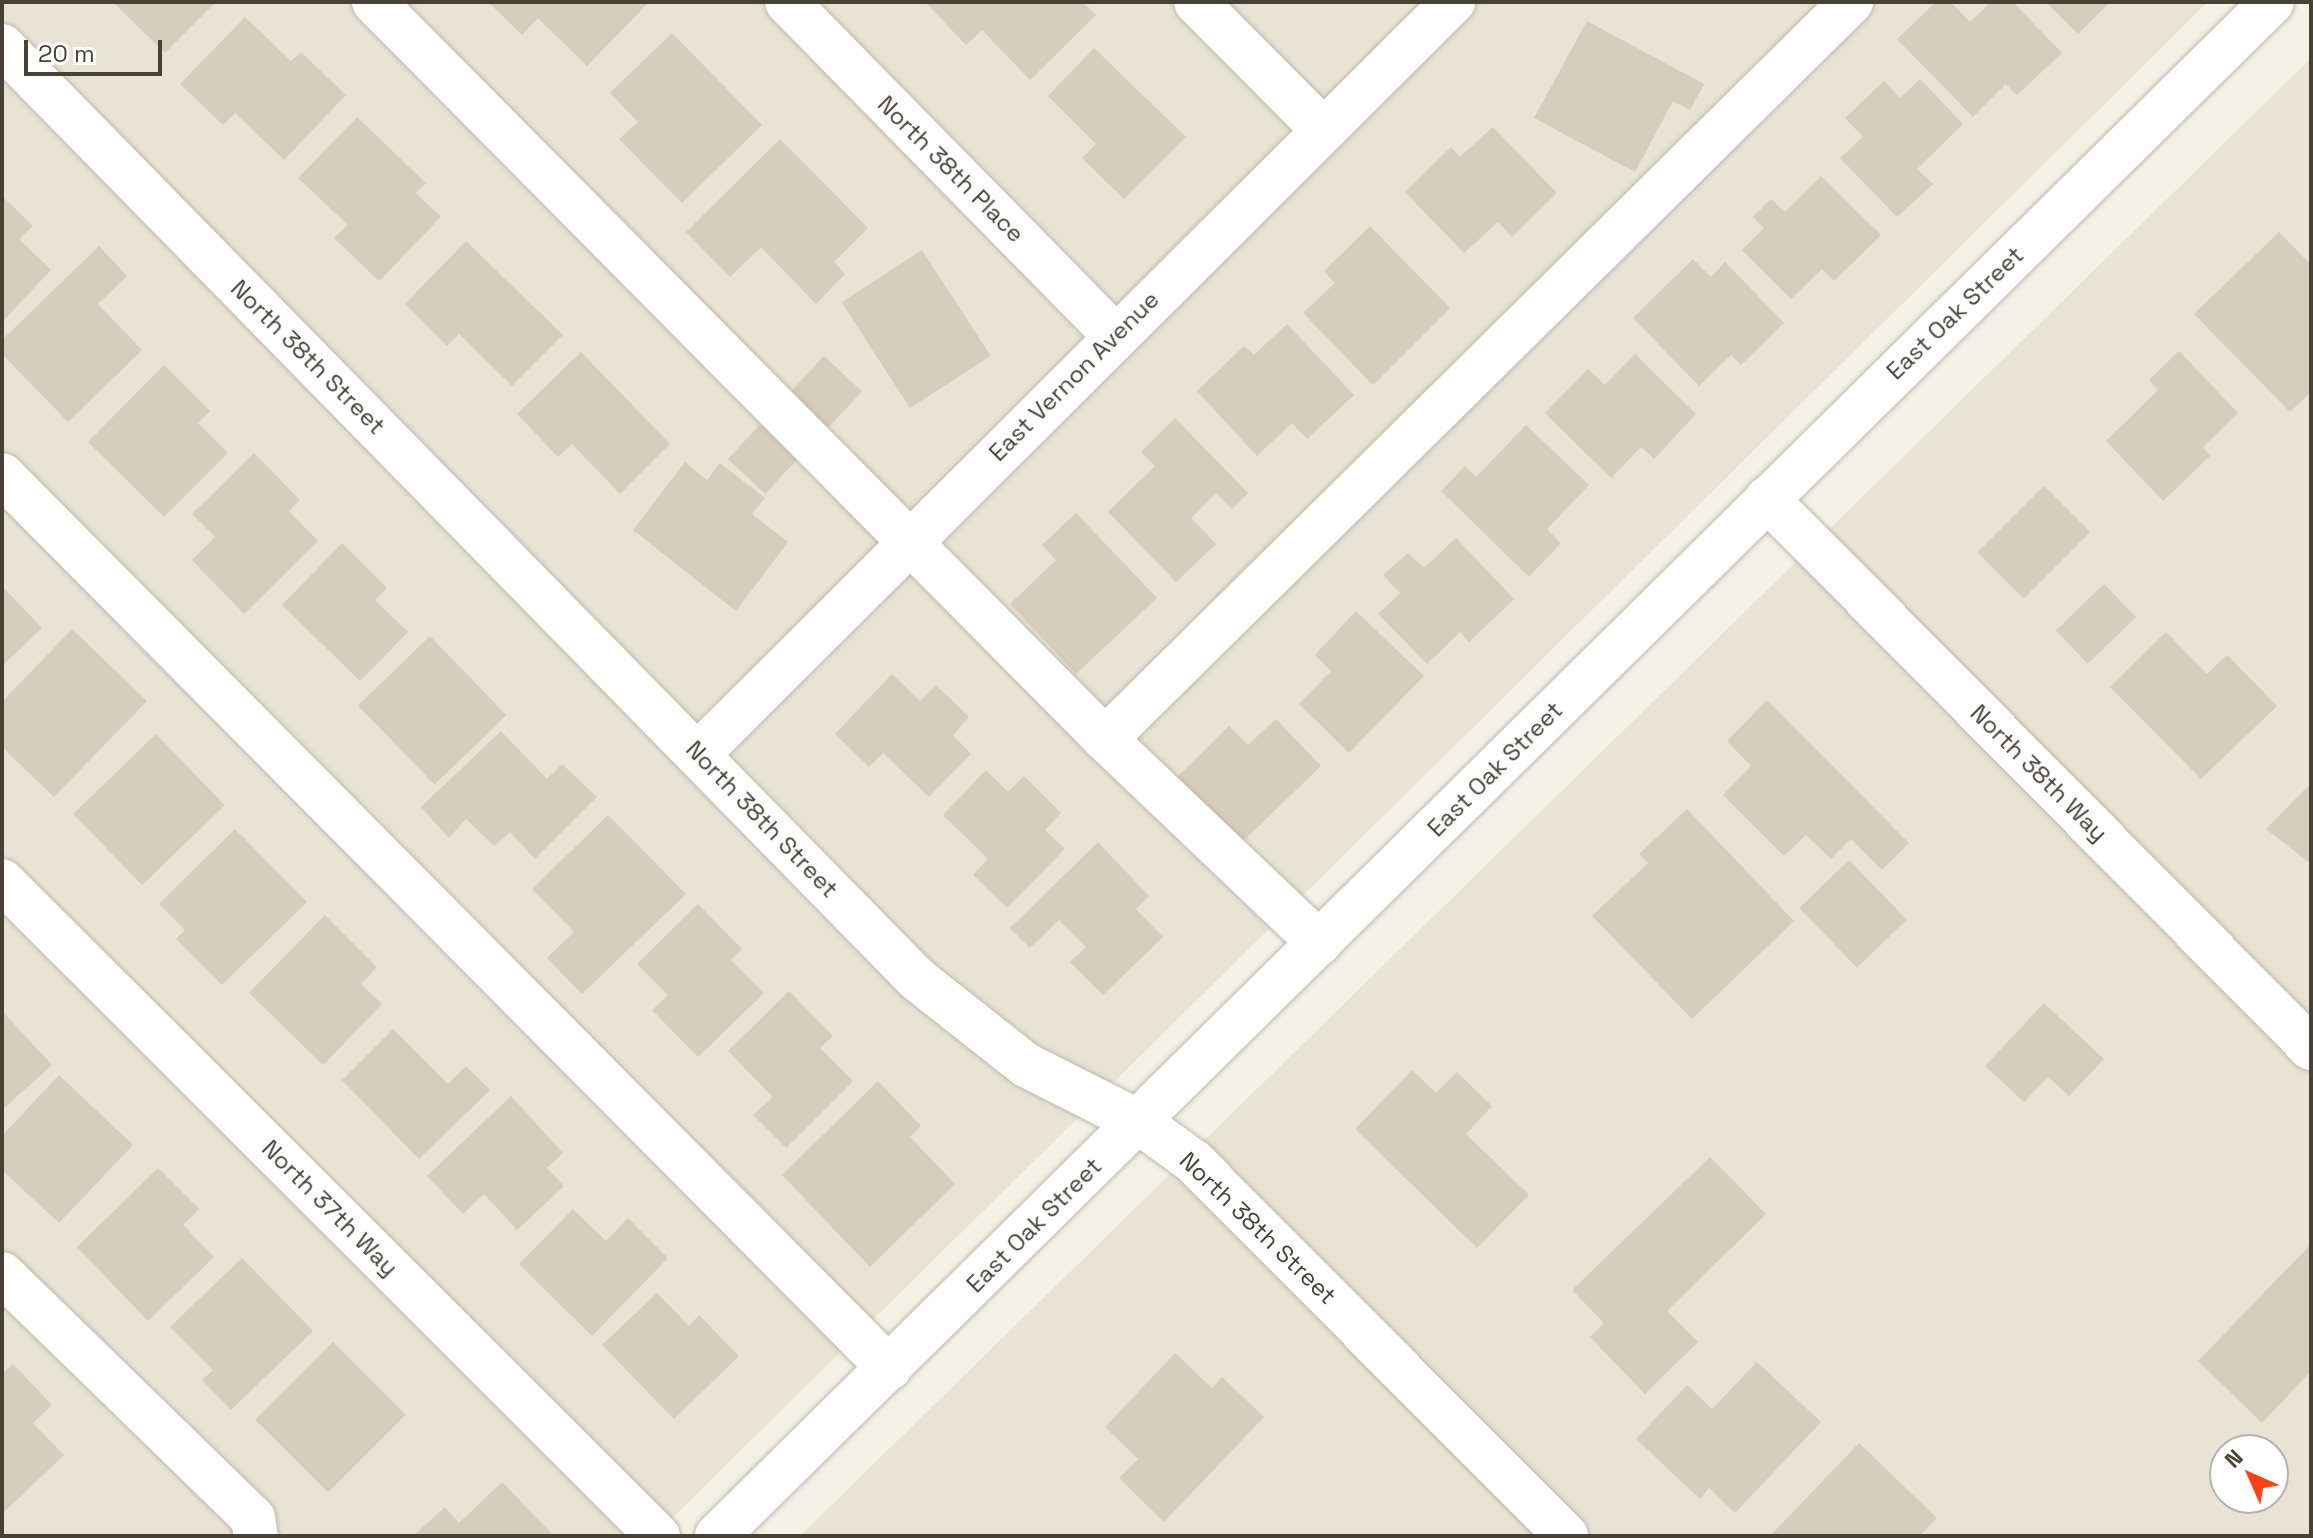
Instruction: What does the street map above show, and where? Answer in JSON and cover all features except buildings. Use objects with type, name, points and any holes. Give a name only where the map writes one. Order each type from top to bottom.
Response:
[{"type":"street","points":[[374,2],[911,537],[1105,739],[1319,943]]},
{"type":"street","name":"North 38th Place","points":[[787,2],[1115,336]]},
{"type":"street","points":[[1196,2],[1323,130]]},
{"type":"street","name":"East Vernon Avenue","points":[[698,754],[911,537],[1453,2]]},
{"type":"street","points":[[1105,739],[1851,2]]},
{"type":"street","name":"East Oak Street","points":[[717,1536],[2272,2]]},
{"type":"street","name":"North 38th Street","points":[[2,46],[917,979],[1026,1065],[1139,1122],[1194,1162],[1566,1536]]},
{"type":"street","points":[[2,475],[889,1368]]},
{"type":"street","name":"North 38th Way","points":[[1767,499],[2311,1048]]},
{"type":"street","name":"North 37th Way","points":[[2,881],[658,1536]]},
{"type":"street","points":[[2,1274],[253,1518],[256,1536]]},
{"type":"shaded area","points":[[2,2],[2208,2],[654,1536],[2,1536]]},
{"type":"shaded area","points":[[2311,58],[2311,1536],[800,1536]]}]
